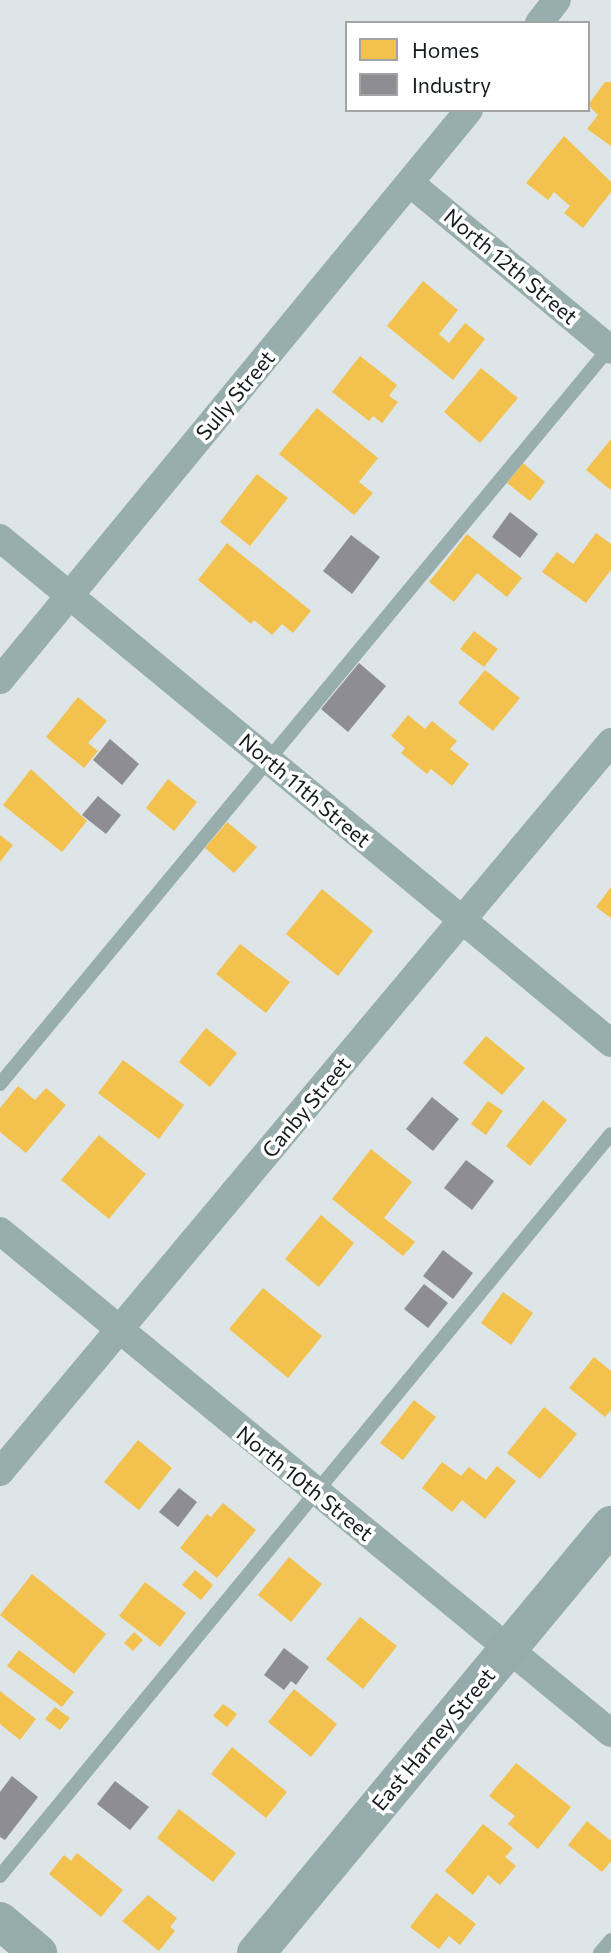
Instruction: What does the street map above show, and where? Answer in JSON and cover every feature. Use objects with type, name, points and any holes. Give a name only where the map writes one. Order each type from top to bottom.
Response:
[{"type":"main road","name":"East Harney Street","points":[[256,1953],[611,1525]]},
{"type":"main road","points":[[0,1921],[38,1953]]},
{"type":"street","points":[[541,21],[557,0]]},
{"type":"street","name":"Sully Street","points":[[0,680],[467,112]]},
{"type":"street","name":"North 12th Street","points":[[410,183],[610,348]]},
{"type":"street","name":"North 11th Street","points":[[0,538],[611,1043]]},
{"type":"street","name":"Canby Street","points":[[0,1472],[611,742]]},
{"type":"street","name":"North 10th Street","points":[[0,1231],[611,1733]]},
{"type":"lane","points":[[0,1084],[610,348]]},
{"type":"lane","points":[[0,1876],[611,1134]]},
{"type":"lane","points":[[600,1953],[611,1940]]},
{"type":"building: Homes","points":[[605,82],[611,82],[611,146],[587,129],[598,115],[590,107],[590,102]]},
{"type":"building: Homes","points":[[564,136],[611,182],[611,192],[583,228],[564,213],[570,206],[554,192],[548,200],[526,183]]},
{"type":"building: Homes","points":[[423,281],[458,310],[439,334],[449,343],[465,323],[485,339],[453,380],[387,326]]},
{"type":"building: Homes","points":[[360,356],[397,385],[389,396],[398,402],[382,423],[373,416],[369,421],[332,392]]},
{"type":"building: Homes","points":[[481,368],[518,398],[480,443],[444,412]]},
{"type":"building: Homes","points":[[317,408],[378,458],[359,482],[373,493],[354,515],[279,454]]},
{"type":"building: Homes","points":[[611,439],[611,490],[586,470]]},
{"type":"building: Homes","points":[[523,463],[545,482],[530,501],[507,483]]},
{"type":"building: Homes","points":[[257,474],[288,498],[250,546],[220,522]]},
{"type":"building: Homes","points":[[596,533],[611,544],[611,570],[586,603],[542,572],[557,552],[573,564]]},
{"type":"building: Homes","points":[[467,534],[522,578],[507,597],[477,573],[454,602],[429,582]]},
{"type":"building: Homes","points":[[227,543],[311,611],[293,633],[282,624],[272,635],[254,620],[251,624],[198,580]]},
{"type":"building: Homes","points":[[474,631],[498,649],[484,667],[460,649]]},
{"type":"building: Homes","points":[[485,670],[520,698],[493,731],[458,703]]},
{"type":"building: Homes","points":[[78,697],[107,721],[88,743],[98,751],[84,768],[46,737]]},
{"type":"building: Homes","points":[[408,715],[425,729],[432,721],[457,741],[450,749],[469,764],[452,786],[431,769],[427,774],[401,753],[405,748],[391,736]]},
{"type":"building: Homes","points":[[31,769],[87,821],[62,852],[3,805]]},
{"type":"building: Homes","points":[[168,779],[197,802],[174,831],[146,808]]},
{"type":"building: Homes","points":[[227,822],[257,847],[234,873],[205,848]]},
{"type":"building: Homes","points":[[0,835],[13,845],[0,862]]},
{"type":"building: Homes","points":[[611,887],[611,918],[596,907]]},
{"type":"building: Homes","points":[[322,889],[373,931],[338,976],[286,934]]},
{"type":"building: Homes","points":[[240,944],[290,982],[266,1013],[216,974]]},
{"type":"building: Homes","points":[[206,1028],[237,1053],[210,1087],[179,1062]]},
{"type":"building: Homes","points":[[486,1036],[525,1068],[502,1095],[463,1063]]},
{"type":"building: Homes","points":[[123,1060],[184,1105],[159,1139],[98,1093]]},
{"type":"building: Homes","points":[[18,1086],[35,1100],[46,1088],[66,1105],[26,1153],[0,1132],[0,1108]]},
{"type":"building: Homes","points":[[543,1100],[567,1120],[530,1166],[506,1146]]},
{"type":"building: Homes","points":[[488,1101],[503,1111],[486,1135],[471,1124]]},
{"type":"building: Homes","points":[[99,1135],[146,1174],[109,1219],[61,1180]]},
{"type":"building: Homes","points":[[371,1149],[412,1182],[384,1218],[415,1242],[403,1256],[332,1199]]},
{"type":"building: Homes","points":[[321,1215],[354,1243],[319,1287],[285,1259]]},
{"type":"building: Homes","points":[[263,1288],[322,1336],[288,1378],[229,1329]]},
{"type":"building: Homes","points":[[503,1292],[533,1313],[511,1345],[481,1323]]},
{"type":"building: Homes","points":[[594,1357],[611,1371],[611,1410],[605,1417],[569,1388]]},
{"type":"building: Homes","points":[[414,1400],[436,1417],[403,1460],[380,1443]]},
{"type":"building: Homes","points":[[544,1407],[577,1434],[540,1479],[507,1453]]},
{"type":"building: Homes","points":[[138,1440],[172,1468],[139,1510],[104,1482]]},
{"type":"building: Homes","points":[[442,1462],[461,1476],[469,1467],[486,1480],[497,1466],[516,1481],[485,1519],[462,1500],[452,1512],[422,1488]]},
{"type":"building: Homes","points":[[223,1503],[256,1530],[217,1578],[180,1548],[207,1514],[211,1517]]},
{"type":"building: Homes","points":[[289,1557],[322,1584],[291,1622],[258,1595]]},
{"type":"building: Homes","points":[[195,1570],[213,1585],[201,1600],[182,1585]]},
{"type":"building: Homes","points":[[32,1574],[106,1634],[74,1674],[0,1615]]},
{"type":"building: Homes","points":[[145,1582],[186,1613],[160,1647],[119,1616]]},
{"type":"building: Homes","points":[[360,1617],[397,1646],[363,1689],[326,1659]]},
{"type":"building: Homes","points":[[134,1632],[143,1640],[133,1651],[124,1643]]},
{"type":"building: Homes","points":[[19,1650],[74,1692],[62,1707],[7,1666]]},
{"type":"building: Homes","points":[[294,1689],[337,1724],[311,1757],[268,1722]]},
{"type":"building: Homes","points":[[0,1691],[36,1719],[20,1740],[0,1724]]},
{"type":"building: Homes","points":[[223,1704],[237,1714],[227,1727],[213,1716]]},
{"type":"building: Homes","points":[[55,1707],[70,1718],[60,1730],[45,1719]]},
{"type":"building: Homes","points":[[232,1747],[287,1792],[266,1818],[211,1774]]},
{"type":"building: Homes","points":[[516,1763],[571,1807],[538,1849],[508,1824],[515,1816],[489,1796]]},
{"type":"building: Homes","points":[[179,1809],[236,1853],[213,1882],[157,1838]]},
{"type":"building: Homes","points":[[587,1821],[611,1841],[611,1861],[602,1872],[568,1845]]},
{"type":"building: Homes","points":[[483,1824],[513,1848],[505,1857],[516,1866],[500,1885],[488,1875],[473,1895],[445,1871]]},
{"type":"building: Homes","points":[[77,1853],[123,1890],[101,1917],[49,1874],[64,1855],[71,1861]]},
{"type":"building: Homes","points":[[436,1893],[476,1924],[460,1945],[449,1936],[439,1949],[410,1927]]},
{"type":"building: Homes","points":[[148,1895],[177,1918],[170,1927],[175,1931],[159,1951],[122,1921]]},
{"type":"building: Industry","points":[[510,512],[538,534],[520,558],[492,537]]},
{"type":"building: Industry","points":[[351,535],[380,557],[352,594],[323,571]]},
{"type":"building: Industry","points":[[359,663],[386,686],[348,732],[321,709]]},
{"type":"building: Industry","points":[[110,739],[139,764],[122,785],[93,760]]},
{"type":"building: Industry","points":[[98,796],[121,815],[106,834],[82,815]]},
{"type":"building: Industry","points":[[432,1097],[459,1119],[433,1151],[406,1129]]},
{"type":"building: Industry","points":[[466,1160],[494,1181],[472,1210],[444,1188]]},
{"type":"building: Industry","points":[[443,1250],[473,1273],[453,1299],[423,1276]]},
{"type":"building: Industry","points":[[424,1284],[448,1303],[428,1328],[404,1309]]},
{"type":"building: Industry","points":[[179,1488],[197,1502],[178,1527],[159,1512]]},
{"type":"building: Industry","points":[[284,1648],[309,1667],[296,1685],[291,1681],[284,1690],[264,1675]]},
{"type":"building: Industry","points":[[12,1776],[38,1797],[5,1840],[0,1837],[0,1792]]},
{"type":"building: Industry","points":[[115,1781],[149,1807],[130,1830],[97,1804]]}]
